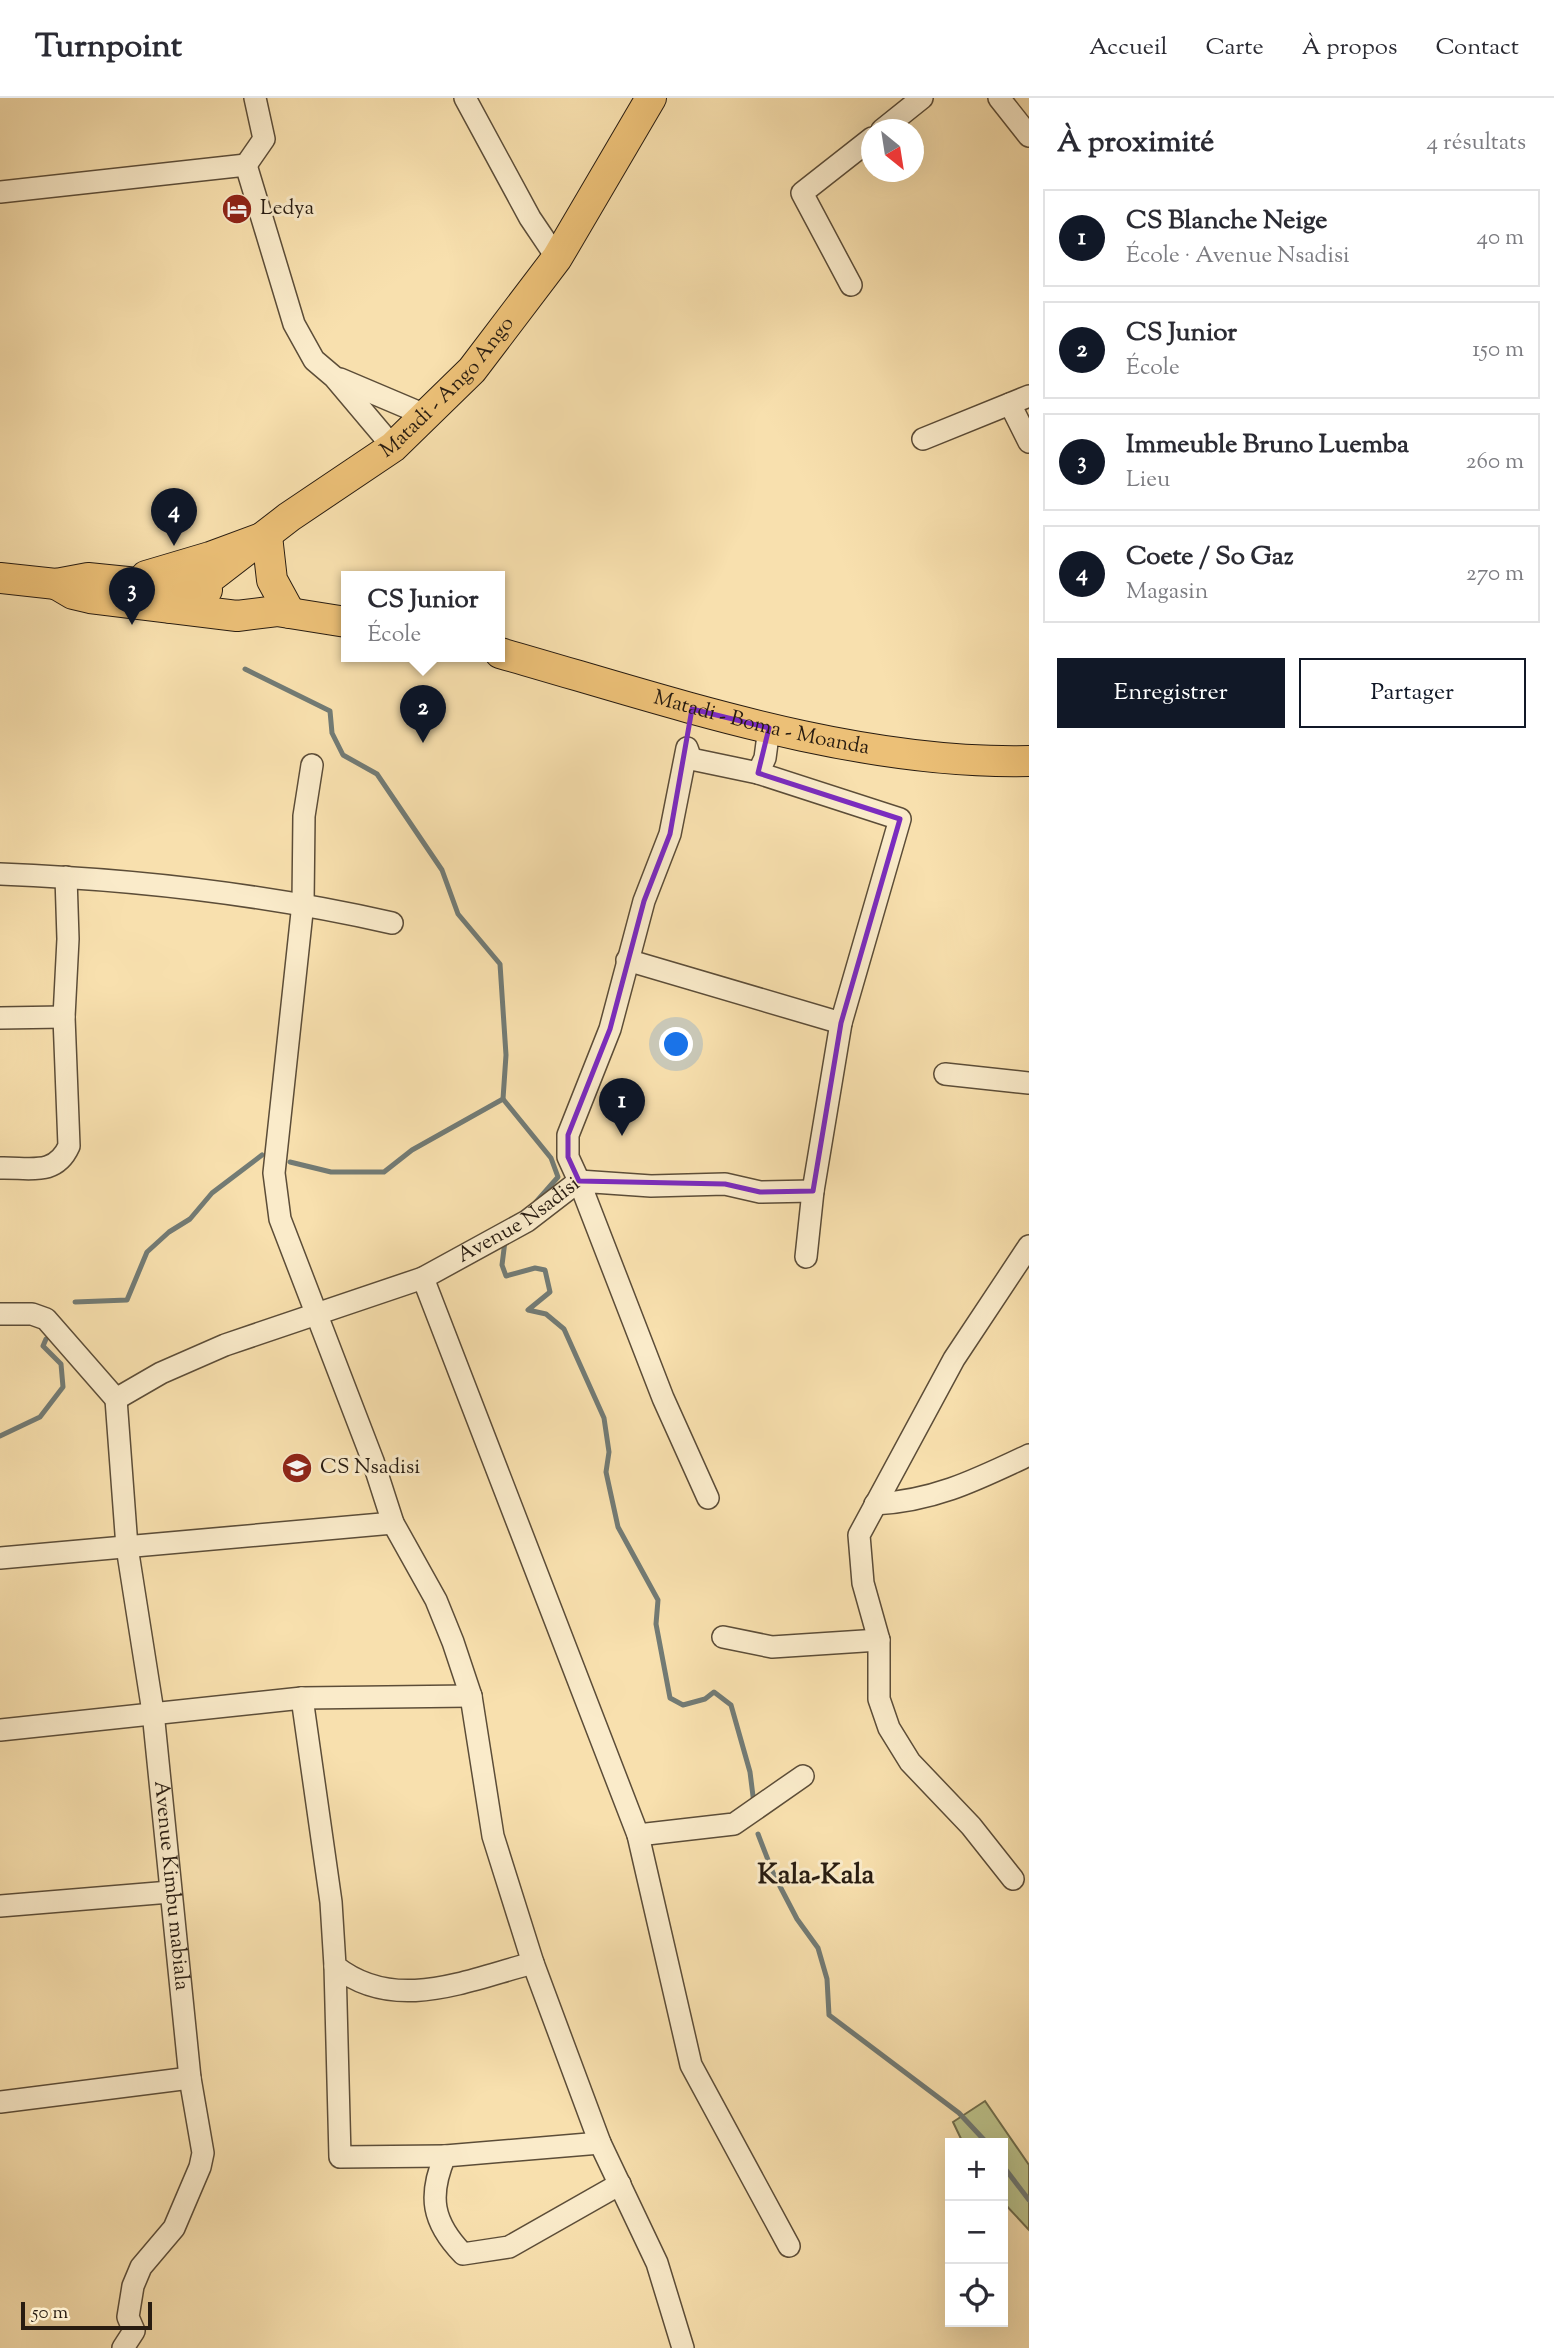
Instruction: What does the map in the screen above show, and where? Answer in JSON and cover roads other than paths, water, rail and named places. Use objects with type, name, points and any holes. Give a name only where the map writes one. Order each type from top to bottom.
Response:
[{"type":"highway","name":"Matadi - Ango Ango","points":[[170,608],[393,447],[472,370],[557,258],[651,98]]},
{"type":"highway","points":[[125,581],[210,558],[267,536],[272,580],[284,612]]},
{"type":"highway","points":[[0,578],[56,583],[88,578],[197,588],[259,601],[284,612]]},
{"type":"highway","points":[[56,583],[73,594],[170,608],[237,616],[284,612],[341,621]]},
{"type":"highway","name":"Matadi - Boma - Moanda","points":[[505,654],[692,709],[858,747],[1002,762],[1029,761]]},
{"type":"street","points":[[0,192],[246,165],[264,139],[255,98]]},
{"type":"street","points":[[465,98],[530,218],[557,258]]},
{"type":"street","points":[[896,119],[922,98]]},
{"type":"street","points":[[999,98],[1029,136]]},
{"type":"street","points":[[850,285],[802,193],[861,147]]},
{"type":"street","points":[[246,165],[294,324],[314,359],[334,377],[393,447]]},
{"type":"street","points":[[334,377],[425,415]]},
{"type":"street","points":[[922,439],[1020,400],[1029,442]]},
{"type":"street","name":"Avenue Nsadisi","points":[[116,1399],[161,1373],[225,1345],[423,1278],[527,1221],[579,1181],[568,1157],[568,1135],[610,1028],[644,901],[670,834],[692,709]]},
{"type":"street","points":[[758,773],[765,758],[769,728]]},
{"type":"street","points":[[687,748],[691,759],[758,773],[900,819],[841,1023],[813,1191],[806,1257]]},
{"type":"street","points":[[313,765],[304,816],[303,903],[274,1174],[280,1219],[373,1461],[393,1523],[436,1600],[471,1696],[494,1836],[533,1963],[600,2143],[657,2263],[683,2348]]},
{"type":"street","points":[[0,874],[66,877],[303,903],[392,923]]},
{"type":"street","points":[[0,1168],[52,1167],[62,1160],[69,1146],[64,1017],[68,939],[66,877]]},
{"type":"street","points":[[627,960],[841,1023]]},
{"type":"street","points":[[0,1018],[64,1017]]},
{"type":"street","points":[[945,1074],[1029,1083]]},
{"type":"street","points":[[708,1498],[663,1398],[579,1181],[650,1186],[725,1184],[760,1192],[813,1191]]},
{"type":"street","points":[[1013,1878],[971,1826],[910,1762],[889,1728],[879,1699],[879,1640],[858,1553],[859,1535],[954,1359],[1029,1246]]},
{"type":"street","points":[[423,1278],[638,1835],[691,2065],[789,2246]]},
{"type":"street","points":[[0,1314],[32,1314],[46,1319],[116,1399]]},
{"type":"street","name":"Avenue Kimbu mabiala","points":[[116,1399],[127,1547],[153,1712],[190,2078],[203,2153],[200,2167],[174,2228],[141,2267],[132,2286],[128,2317],[134,2331],[123,2348]]},
{"type":"street","points":[[875,1504],[911,1502],[941,1494],[1029,1455]]},
{"type":"street","points":[[0,1558],[393,1523]]},
{"type":"street","points":[[723,1637],[772,1647],[879,1640]]},
{"type":"street","points":[[0,1730],[302,1698],[471,1696]]},
{"type":"street","points":[[302,1698],[331,1902],[340,2157],[445,2156],[600,2143]]},
{"type":"street","points":[[638,1835],[734,1824],[803,1776]]},
{"type":"street","points":[[0,1906],[170,1892]]},
{"type":"street","points":[[335,1966],[366,1986],[412,1993],[533,1963]]},
{"type":"street","points":[[0,2102],[190,2078]]},
{"type":"street","points":[[445,2156],[434,2182],[434,2199],[450,2241],[463,2254],[509,2247],[620,2184]]},
{"type":"waterway","points":[[245,669],[330,711],[332,733],[343,755],[377,774],[442,870],[458,914],[500,964],[506,1055],[503,1099],[412,1150],[384,1172],[331,1172],[290,1162]]},
{"type":"waterway","points":[[503,1099],[551,1158],[558,1177],[536,1202]]},
{"type":"waterway","points":[[75,1302],[127,1300],[147,1252],[169,1232],[190,1219],[212,1193],[262,1155]]},
{"type":"waterway","points":[[505,1241],[502,1265],[506,1276],[535,1268],[545,1270],[550,1292],[528,1310],[546,1314],[564,1329],[604,1418],[609,1452],[606,1472],[618,1527],[658,1600],[656,1624],[670,1698],[683,1705],[705,1699],[714,1692],[731,1705],[750,1772],[754,1804]]},
{"type":"waterway","points":[[0,1436],[40,1417],[63,1387],[61,1364],[43,1346],[46,1339]]},
{"type":"waterway","points":[[758,1834],[773,1873],[797,1919],[818,1948],[827,1979],[829,2015],[959,2113],[982,2138]]},
{"type":"waterway","points":[[1008,2173],[1029,2200]]},
{"type":"place","name":"Ledya","points":[[237,209]]},
{"type":"place","name":"Coete / So Gaz","points":[[174,546]]},
{"type":"place","name":"Immeuble Bruno Luemba","points":[[132,625]]},
{"type":"place","name":"CS Junior","points":[[423,743]]},
{"type":"place","name":"CS Blanche Neige","points":[[622,1136]]},
{"type":"place","name":"CS Nsadisi","points":[[297,1468]]},
{"type":"district","name":"Kala-Kala","points":[[816,1876]]}]
